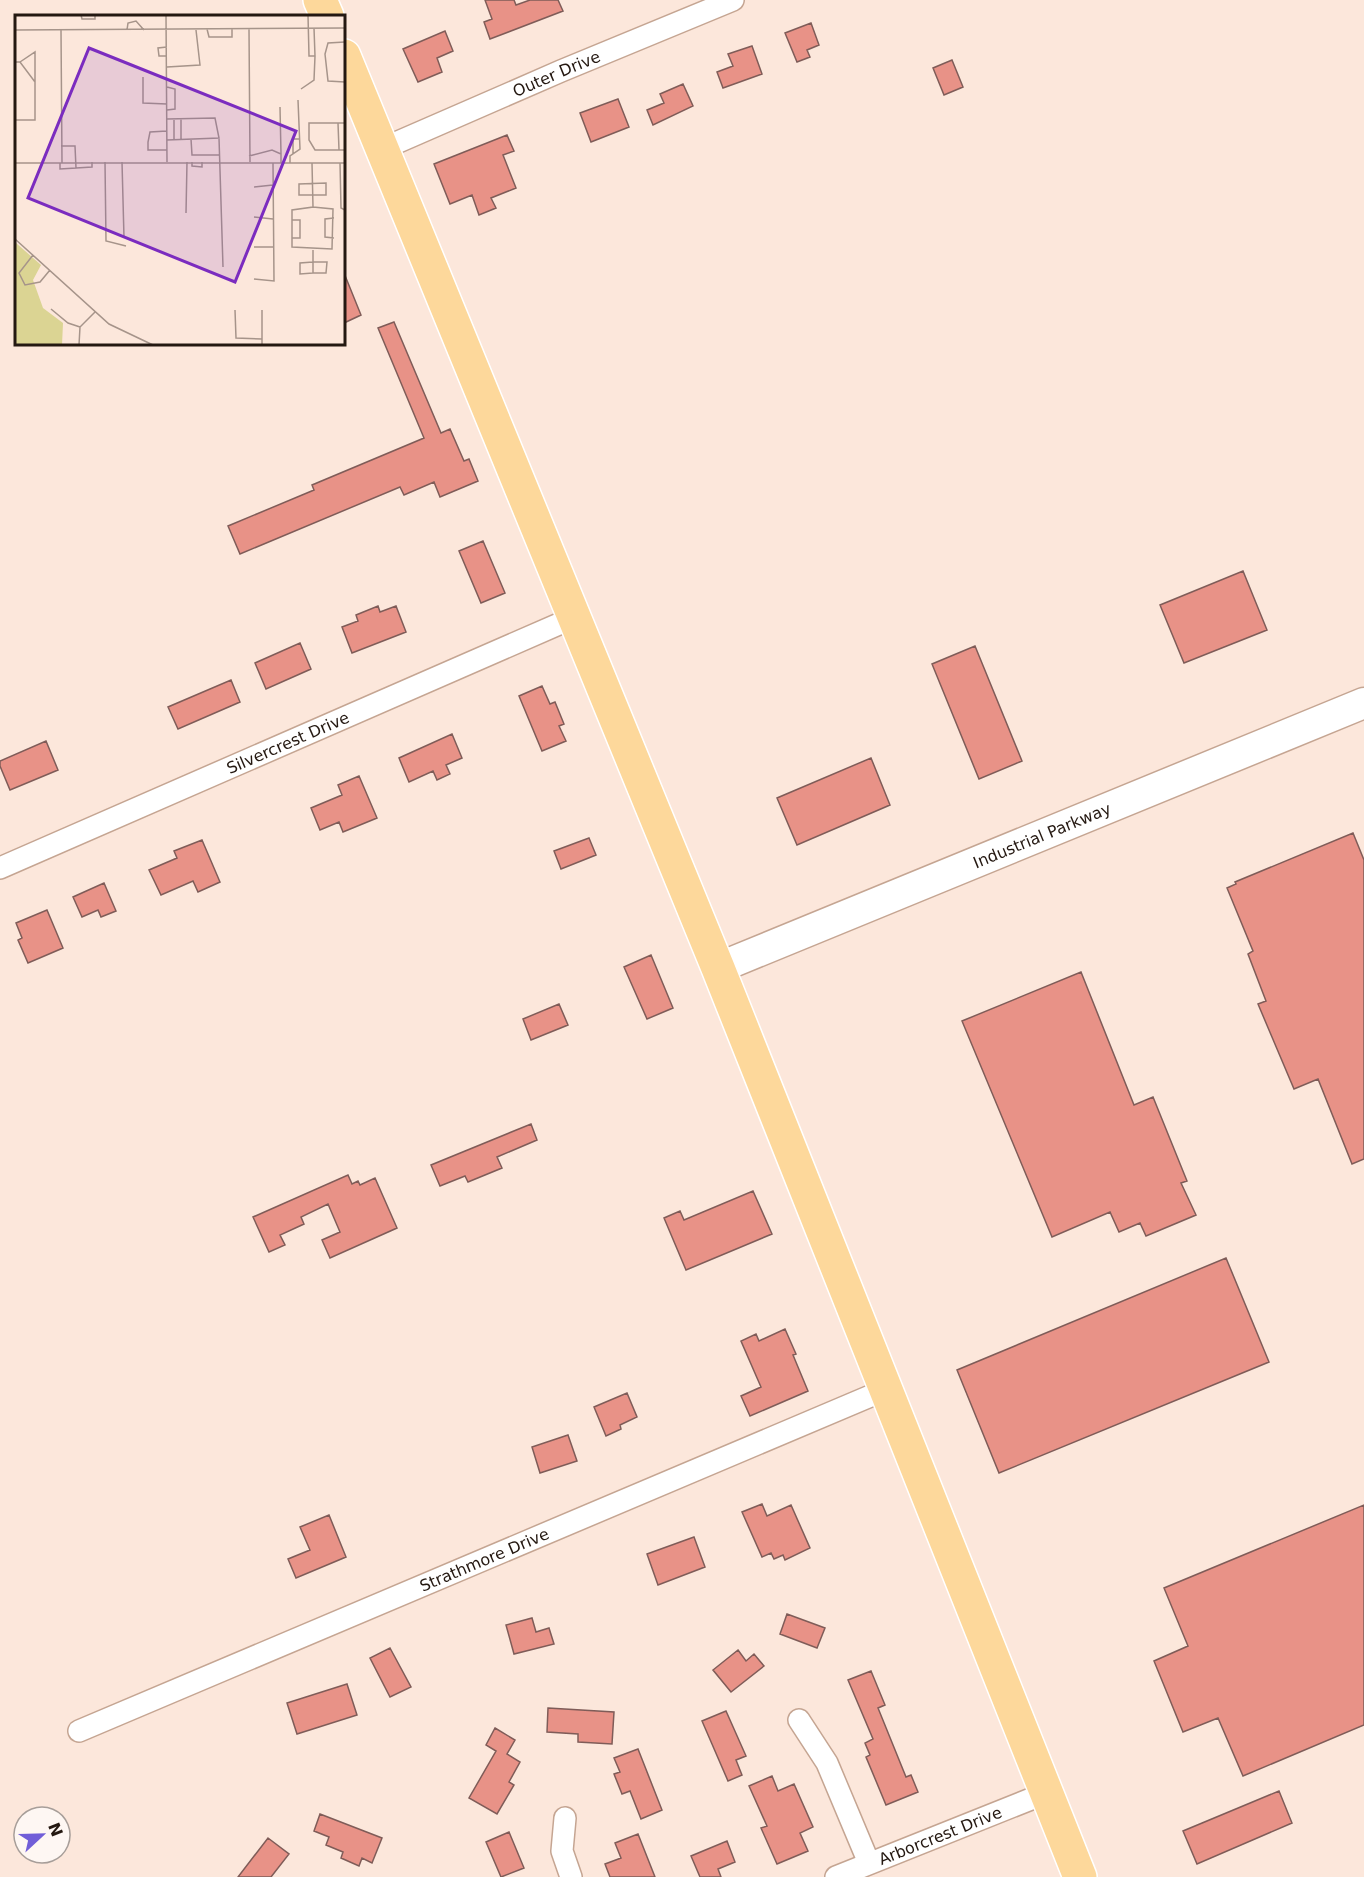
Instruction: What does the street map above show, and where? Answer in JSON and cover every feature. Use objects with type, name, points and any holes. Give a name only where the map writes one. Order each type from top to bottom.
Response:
[{"type":"main road","points":[[320,0],[327,15]]},
{"type":"main road","points":[[345,58],[718,968],[1080,1877]]},
{"type":"street","name":"Outer Drive","points":[[382,149],[561,71],[733,0]]},
{"type":"street","name":"Silvercrest Drive","points":[[0,868],[575,617]]},
{"type":"street","name":"Industrial Parkway","points":[[718,968],[1364,703]]},
{"type":"street","name":"Strathmore Drive","points":[[79,1731],[887,1389]]},
{"type":"street","points":[[799,1720],[827,1763],[869,1863]]},
{"type":"street","name":"Arborcrest Drive","points":[[836,1877],[1046,1793]]},
{"type":"street","points":[[566,1818],[562,1851],[572,1877]]},
{"type":"building","points":[[485,0],[514,0],[516,5],[530,0],[558,0],[563,11],[490,39],[484,22],[492,19]]},
{"type":"building","points":[[811,23],[819,45],[807,50],[810,57],[797,62],[785,33]]},
{"type":"building","points":[[445,31],[453,51],[437,58],[442,72],[418,82],[403,49]]},
{"type":"building","points":[[752,46],[762,74],[723,88],[717,72],[733,66],[728,54]]},
{"type":"building","points":[[952,60],[963,87],[944,95],[933,68]]},
{"type":"building","points":[[683,84],[693,106],[653,125],[647,110],[664,103],[660,94]]},
{"type":"building","points":[[618,99],[629,127],[591,142],[580,113]]},
{"type":"building","points":[[507,135],[514,151],[503,155],[516,188],[491,198],[496,208],[479,215],[472,195],[450,204],[434,164]]},
{"type":"building","points":[[345,275],[361,315],[345,323]]},
{"type":"building","points":[[394,322],[441,433],[450,429],[464,461],[469,459],[478,481],[440,497],[434,482],[404,495],[400,487],[240,554],[228,526],[314,490],[312,485],[424,438],[378,328]]},
{"type":"building","points":[[483,541],[505,593],[481,603],[459,551]]},
{"type":"building","points":[[1243,571],[1267,630],[1184,663],[1160,605]]},
{"type":"building","points":[[378,606],[380,612],[396,606],[406,632],[352,653],[342,627],[358,621],[356,615]]},
{"type":"building","points":[[300,643],[311,669],[266,689],[255,663]]},
{"type":"building","points":[[975,646],[1022,761],[979,779],[932,664]]},
{"type":"building","points":[[231,680],[240,702],[178,729],[168,707]]},
{"type":"building","points":[[542,686],[550,704],[555,702],[564,724],[559,726],[566,741],[542,751],[519,696]]},
{"type":"building","points":[[452,734],[462,758],[446,765],[450,774],[437,780],[433,771],[409,782],[399,758]]},
{"type":"building","points":[[46,741],[58,770],[10,790],[0,761]]},
{"type":"building","points":[[871,758],[890,805],[797,845],[777,798]]},
{"type":"building","points":[[359,776],[377,818],[343,832],[339,822],[320,830],[311,808],[342,795],[338,785]]},
{"type":"building","points":[[1353,833],[1364,860],[1364,1159],[1352,1164],[1318,1079],[1294,1089],[1258,1004],[1266,1001],[1248,954],[1253,951],[1227,888],[1236,884],[1235,882]]},
{"type":"building","points":[[589,838],[596,855],[561,869],[554,851]]},
{"type":"building","points":[[202,840],[220,882],[198,892],[193,881],[161,895],[149,870],[177,858],[174,851]]},
{"type":"building","points":[[104,883],[116,911],[101,917],[98,910],[82,917],[73,897]]},
{"type":"building","points":[[47,910],[63,948],[28,963],[18,940],[22,938],[16,923]]},
{"type":"building","points":[[651,955],[673,1008],[647,1019],[624,967]]},
{"type":"building","points":[[1081,972],[1134,1105],[1153,1097],[1187,1181],[1181,1183],[1196,1215],[1146,1236],[1140,1223],[1119,1232],[1110,1212],[1052,1237],[962,1021]]},
{"type":"building","points":[[559,1004],[568,1025],[531,1040],[523,1019]]},
{"type":"building","points":[[531,1124],[537,1140],[497,1157],[502,1168],[468,1182],[465,1176],[440,1186],[431,1165]]},
{"type":"building","points":[[348,1175],[352,1184],[358,1181],[360,1185],[375,1178],[397,1228],[330,1258],[322,1240],[340,1232],[328,1204],[301,1217],[304,1224],[280,1235],[285,1245],[269,1252],[253,1217]]},
{"type":"building","points":[[753,1191],[772,1234],[686,1270],[664,1218],[680,1211],[684,1220]]},
{"type":"building","points":[[1226,1258],[1269,1362],[999,1473],[957,1370]]},
{"type":"building","points":[[785,1329],[808,1391],[750,1416],[741,1396],[761,1387],[741,1341],[756,1334],[759,1341]]},
{"type":"building","points":[[627,1393],[637,1417],[620,1425],[621,1429],[606,1436],[594,1407]]},
{"type":"building","points":[[568,1435],[577,1461],[540,1473],[532,1447]]},
{"type":"building","points":[[762,1504],[767,1516],[791,1505],[810,1548],[785,1560],[783,1555],[774,1559],[771,1553],[762,1557],[742,1512]]},
{"type":"building","points":[[1364,1505],[1364,1725],[1243,1776],[1218,1718],[1183,1732],[1154,1661],[1188,1646],[1164,1588]]},
{"type":"building","points":[[329,1515],[346,1557],[296,1578],[288,1559],[310,1550],[300,1527]]},
{"type":"building","points":[[694,1537],[705,1567],[658,1585],[647,1554]]},
{"type":"building","points":[[787,1614],[825,1628],[817,1648],[780,1634]]},
{"type":"building","points":[[532,1618],[536,1632],[549,1628],[554,1644],[514,1654],[506,1625]]},
{"type":"building","points":[[390,1648],[411,1687],[390,1697],[370,1658]]},
{"type":"building","points":[[738,1650],[746,1661],[754,1654],[764,1666],[731,1692],[713,1670]]},
{"type":"building","points":[[871,1671],[885,1705],[878,1708],[906,1777],[911,1775],[918,1792],[886,1805],[866,1757],[870,1755],[865,1743],[873,1739],[848,1680]]},
{"type":"building","points":[[347,1684],[357,1715],[297,1734],[287,1703]]},
{"type":"building","points":[[548,1708],[614,1712],[612,1744],[578,1742],[578,1734],[547,1732]]},
{"type":"building","points":[[726,1711],[746,1756],[736,1760],[742,1775],[728,1781],[702,1721]]},
{"type":"building","points":[[495,1728],[515,1740],[507,1754],[520,1762],[509,1782],[514,1785],[497,1814],[469,1798],[496,1751],[486,1745]]},
{"type":"building","points":[[638,1749],[662,1810],[641,1819],[630,1791],[622,1794],[614,1774],[620,1772],[614,1758]]},
{"type":"building","points":[[772,1776],[778,1791],[794,1784],[813,1827],[800,1833],[808,1851],[777,1864],[761,1828],[767,1826],[749,1786]]},
{"type":"building","points":[[1279,1791],[1292,1823],[1197,1864],[1183,1831]]},
{"type":"building","points":[[320,1814],[382,1838],[372,1863],[362,1858],[359,1866],[341,1858],[343,1852],[326,1845],[329,1837],[314,1831]]},
{"type":"building","points":[[509,1832],[524,1868],[501,1877],[486,1842]]},
{"type":"building","points":[[638,1834],[655,1877],[610,1877],[605,1864],[621,1858],[615,1843]]},
{"type":"building","points":[[268,1838],[289,1854],[271,1877],[238,1877]]},
{"type":"building","points":[[727,1841],[735,1862],[718,1869],[721,1877],[700,1877],[691,1856]]}]
